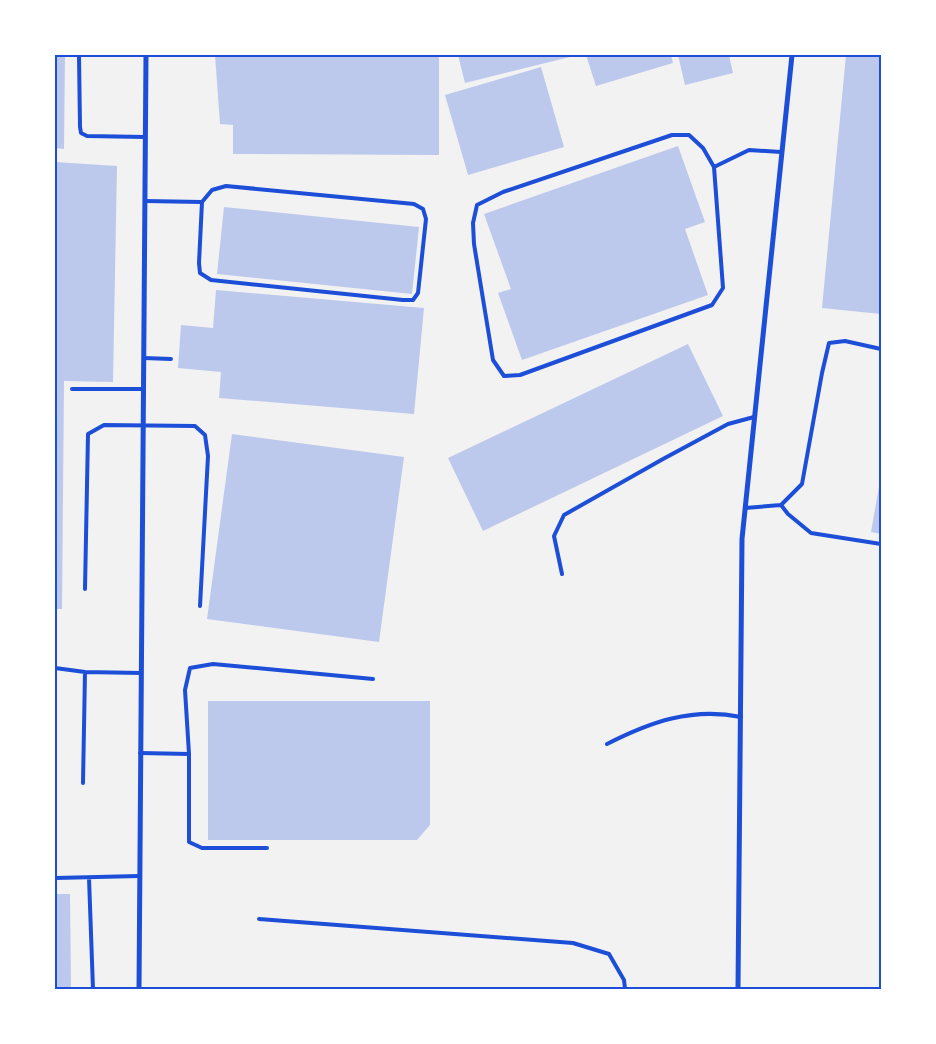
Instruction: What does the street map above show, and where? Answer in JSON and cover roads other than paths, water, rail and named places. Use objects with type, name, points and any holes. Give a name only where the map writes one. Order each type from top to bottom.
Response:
[{"type":"street","points":[[139,989],[146,55]]},
{"type":"street","points":[[738,989],[742,540],[792,55]]},
{"type":"lane","points":[[79,55],[81,133],[87,136],[145,137]]},
{"type":"lane","points":[[672,135],[689,135],[703,148],[714,167],[723,288],[712,304],[520,375],[504,376],[493,360],[476,254],[473,223],[477,205],[503,192],[672,135]]},
{"type":"lane","points":[[714,167],[749,150],[781,152]]},
{"type":"lane","points":[[226,186],[414,204],[423,209],[426,220],[418,293],[413,300],[403,300],[211,280],[200,272],[202,202],[212,190],[226,186]]},
{"type":"lane","points":[[145,201],[202,202]]},
{"type":"lane","points":[[745,508],[781,505],[802,484],[829,343],[845,341],[881,349]]},
{"type":"lane","points":[[144,358],[171,358]]},
{"type":"lane","points":[[72,389],[144,389]]},
{"type":"lane","points":[[562,574],[554,536],[564,515],[728,424],[754,417]]},
{"type":"lane","points":[[85,589],[88,434],[104,425],[194,426],[204,435],[208,456],[200,606]]},
{"type":"lane","points":[[781,505],[788,514],[811,533],[881,544]]},
{"type":"lane","points":[[266,848],[202,848],[189,842],[189,754],[185,690],[190,668],[213,664],[373,680]]},
{"type":"lane","points":[[55,668],[85,672],[141,673]]},
{"type":"lane","points":[[83,783],[85,672]]},
{"type":"lane","points":[[608,744],[637,729],[678,716],[722,713],[740,716]]},
{"type":"lane","points":[[140,753],[189,754]]},
{"type":"lane","points":[[55,878],[139,876]]},
{"type":"lane","points":[[89,878],[93,989]]},
{"type":"lane","points":[[260,919],[573,943],[609,954],[624,980],[624,989]]}]
